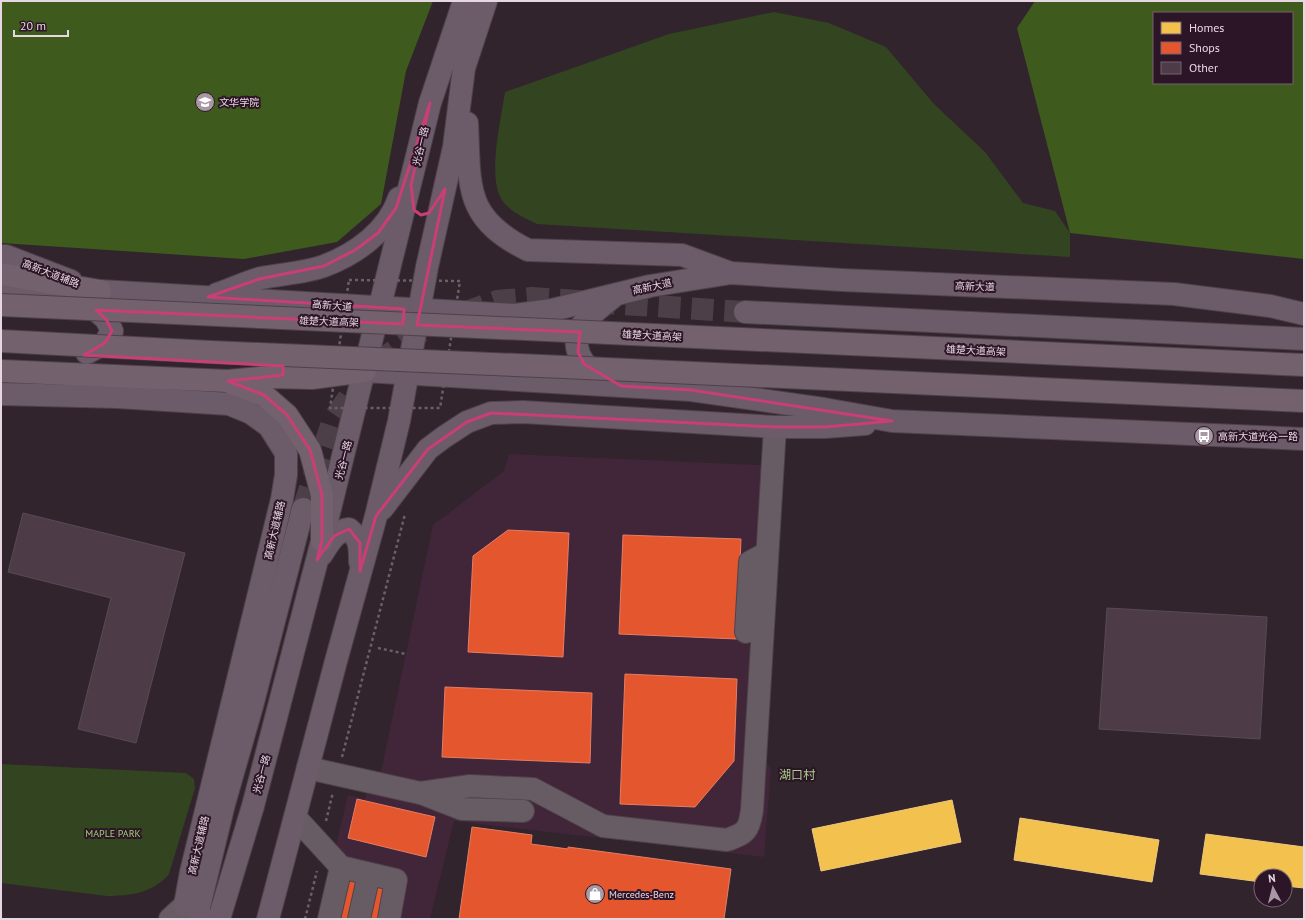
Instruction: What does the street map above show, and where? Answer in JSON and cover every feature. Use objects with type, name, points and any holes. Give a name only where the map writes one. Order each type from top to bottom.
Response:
[{"type":"highway","points":[[1,274],[100,291]]},
{"type":"highway","name":"雄楚大道高架","points":[[3,299],[1304,365]]},
{"type":"highway","points":[[1,341],[211,352],[1304,401]]},
{"type":"highway","points":[[1,372],[228,381],[270,377],[312,378],[365,371]]},
{"type":"highway","points":[[228,381],[264,395],[287,415],[310,450],[322,495],[320,551]]},
{"type":"main road","name":"光谷一路","points":[[218,919],[253,806],[320,551],[430,103],[464,1]]},
{"type":"main road","points":[[268,919],[360,571],[376,516],[399,421],[420,310],[454,147],[464,68],[486,1]]},
{"type":"main road","points":[[464,68],[471,189],[477,208],[490,225],[528,250],[682,255],[731,273]]},
{"type":"main road","points":[[208,297],[259,279],[324,266],[356,250],[378,233],[396,208],[430,103]]},
{"type":"main road","points":[[411,185],[414,210],[421,215],[429,213],[445,189]]},
{"type":"main road","name":"高新大道辅路","points":[[1,256],[6,256],[100,291]]},
{"type":"main road","name":"高新大道","points":[[3,299],[100,291],[515,315],[552,310],[686,279],[731,273],[842,280],[1174,294],[1270,306],[1304,314]]},
{"type":"main road","points":[[616,294],[590,316],[582,326],[577,340],[578,352],[584,364],[598,375],[621,386]]},
{"type":"main road","points":[[3,299],[85,301],[106,319],[112,331],[105,343],[84,355]]},
{"type":"main road","points":[[746,312],[1304,339]]},
{"type":"main road","points":[[1,350],[691,390],[824,409],[892,421],[1304,439]]},
{"type":"main road","name":"高新大道辅路","points":[[1,394],[126,398],[229,404],[251,413],[269,426],[286,453],[286,475],[282,499],[191,872],[184,914]]},
{"type":"main road","points":[[376,516],[428,449],[467,422],[491,413],[523,412],[775,427],[824,427],[892,421]]},
{"type":"main road","points":[[206,877],[303,509]]},
{"type":"main road","points":[[320,551],[334,536],[342,530],[349,529],[354,533],[360,543],[360,571]]},
{"type":"street","points":[[420,793],[470,786],[533,789],[603,826],[727,840],[743,834],[750,825],[752,810],[775,427]]},
{"type":"street","points":[[746,632],[750,562],[767,553]]},
{"type":"street","points":[[308,768],[420,793],[462,809],[523,811]]},
{"type":"street","points":[[295,817],[341,867],[396,880],[389,919]]},
{"type":"street","points":[[330,919],[341,867]]},
{"type":"street","points":[[359,919],[369,874]]},
{"type":"street","points":[[184,914],[206,877]]},
{"type":"path","points":[[342,754],[406,511]]},
{"type":"path","points":[[378,648],[406,654]]},
{"type":"path","points":[[326,819],[331,800]]},
{"type":"path","points":[[305,919],[318,867]]},
{"type":"highlighted area","points":[[430,103],[411,185],[414,210],[421,215],[429,213],[445,189],[417,325],[580,332],[578,352],[584,364],[621,386],[691,390],[892,421],[825,427],[775,427],[491,413],[467,422],[428,449],[376,516],[360,571],[360,543],[349,529],[334,536],[317,560],[322,541],[322,495],[310,450],[287,415],[264,395],[228,381],[283,375],[283,366],[84,355],[105,343],[112,331],[106,319],[96,310],[403,324],[404,309],[208,297],[259,279],[324,266],[355,250],[378,233],[396,208]]},
{"type":"shaded area","points":[[509,454],[784,466],[762,754],[771,770],[764,857],[454,821],[430,919],[318,919],[348,795],[365,799],[372,770],[381,772],[433,525],[504,471]]},
{"type":"green space","name":"文华学院","points":[[1,1],[433,1],[406,71],[381,204],[337,242],[244,259],[1,243]]},
{"type":"green space","points":[[1035,1],[1304,1],[1304,259],[1070,233],[1017,28]]},
{"type":"green space","points":[[774,12],[829,23],[886,47],[934,104],[985,152],[1023,203],[1055,211],[1070,233],[1070,257],[537,224],[513,211],[502,200],[498,190],[495,163],[498,132],[505,92],[669,34]]},
{"type":"green space","name":"MAPLE PARK","points":[[1,764],[186,773],[194,779],[195,788],[169,874],[156,885],[141,892],[116,896],[1,883]]},
{"type":"building: Homes","points":[[952,800],[961,842],[821,871],[812,829]]},
{"type":"building: Homes","points":[[1020,818],[1159,840],[1152,882],[1014,860]]},
{"type":"building: Homes","points":[[1206,834],[1304,847],[1304,888],[1293,887],[1293,868],[1253,868],[1253,881],[1200,874]]},
{"type":"building: Shops","points":[[508,530],[569,533],[563,657],[468,652],[473,556]]},
{"type":"building: Shops","points":[[623,535],[741,539],[737,639],[619,634]]},
{"type":"building: Shops","points":[[625,674],[737,679],[734,761],[695,807],[620,804]]},
{"type":"building: Shops","points":[[445,687],[592,693],[590,763],[442,757]]},
{"type":"building: Shops","points":[[357,799],[435,817],[426,857],[348,838]]},
{"type":"building: Shops","name":"Mercedes-Benz","points":[[472,827],[532,835],[531,844],[568,849],[568,847],[731,869],[724,919],[459,919]]},
{"type":"building: Shops","points":[[336,877],[398,890],[392,919],[327,919]]},
{"type":"building: Other","points":[[23,513],[185,553],[136,743],[78,729],[111,598],[8,572]]},
{"type":"building: Other","points":[[1107,608],[1267,617],[1260,739],[1099,729]]},
{"type":"tunnel","points":[[463,313],[497,301],[532,298],[745,312]]},
{"type":"tunnel","points":[[303,509],[333,420],[358,384],[388,355],[426,328]]},
{"type":"place","name":"文华学院","points":[[205,102]]},
{"type":"place","name":"高新大道光谷一路","points":[[1204,436]]},
{"type":"place","name":"Mercedes-Benz","points":[[595,894]]},
{"type":"district","name":"湖口村","points":[[797,775]]}]
